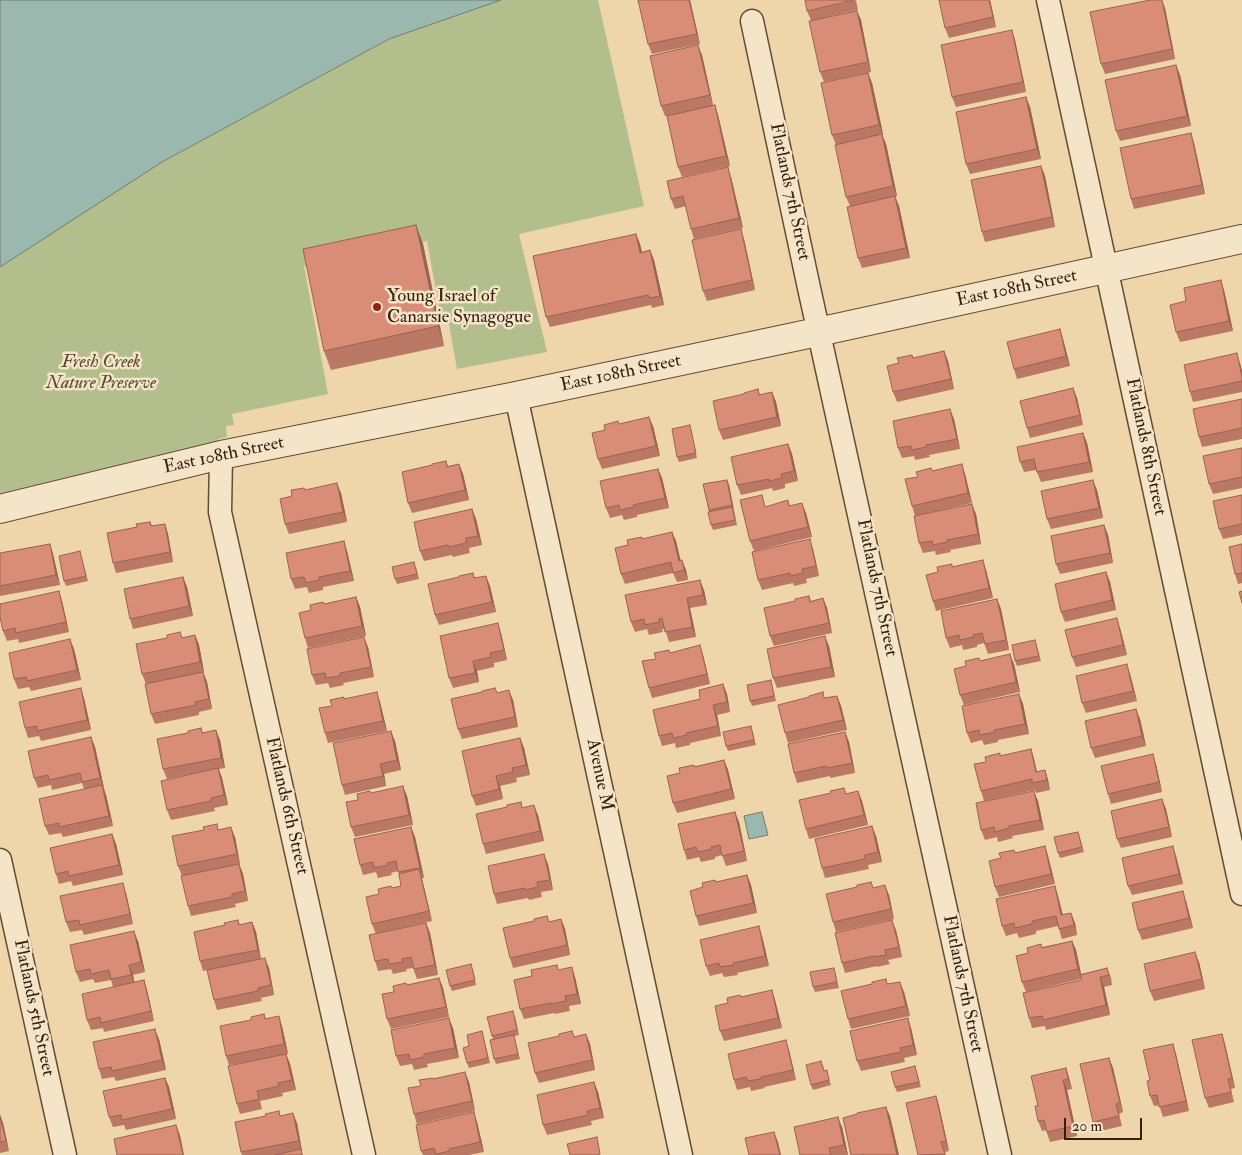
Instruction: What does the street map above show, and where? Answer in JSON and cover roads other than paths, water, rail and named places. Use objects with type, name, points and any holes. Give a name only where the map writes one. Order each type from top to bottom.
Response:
[{"type":"street","name":"Flatlands 8th Street","points":[[1048,0],[1242,894]]},
{"type":"street","name":"Flatlands 7th Street","points":[[752,21],[1000,1155]]},
{"type":"street","name":"East 108th Street","points":[[0,508],[221,455],[516,396],[819,332],[1242,239]]},
{"type":"street","name":"Avenue M","points":[[516,396],[681,1155]]},
{"type":"street","name":"Flatlands 6th Street","points":[[221,455],[220,512],[364,1155]]},
{"type":"street","name":"Flatlands 5th Street","points":[[0,860],[65,1155]]},
{"type":"water","points":[[0,0],[501,0],[389,39],[162,162],[0,267]]},
{"type":"water","points":[[762,812],[768,835],[749,839],[744,816]]},
{"type":"place","name":"Young Israel of Canarsie Synagogue","points":[[377,307]]},
{"type":"park label","name":"Fresh Creek Nature Preserve","points":[[101,373]]}]
